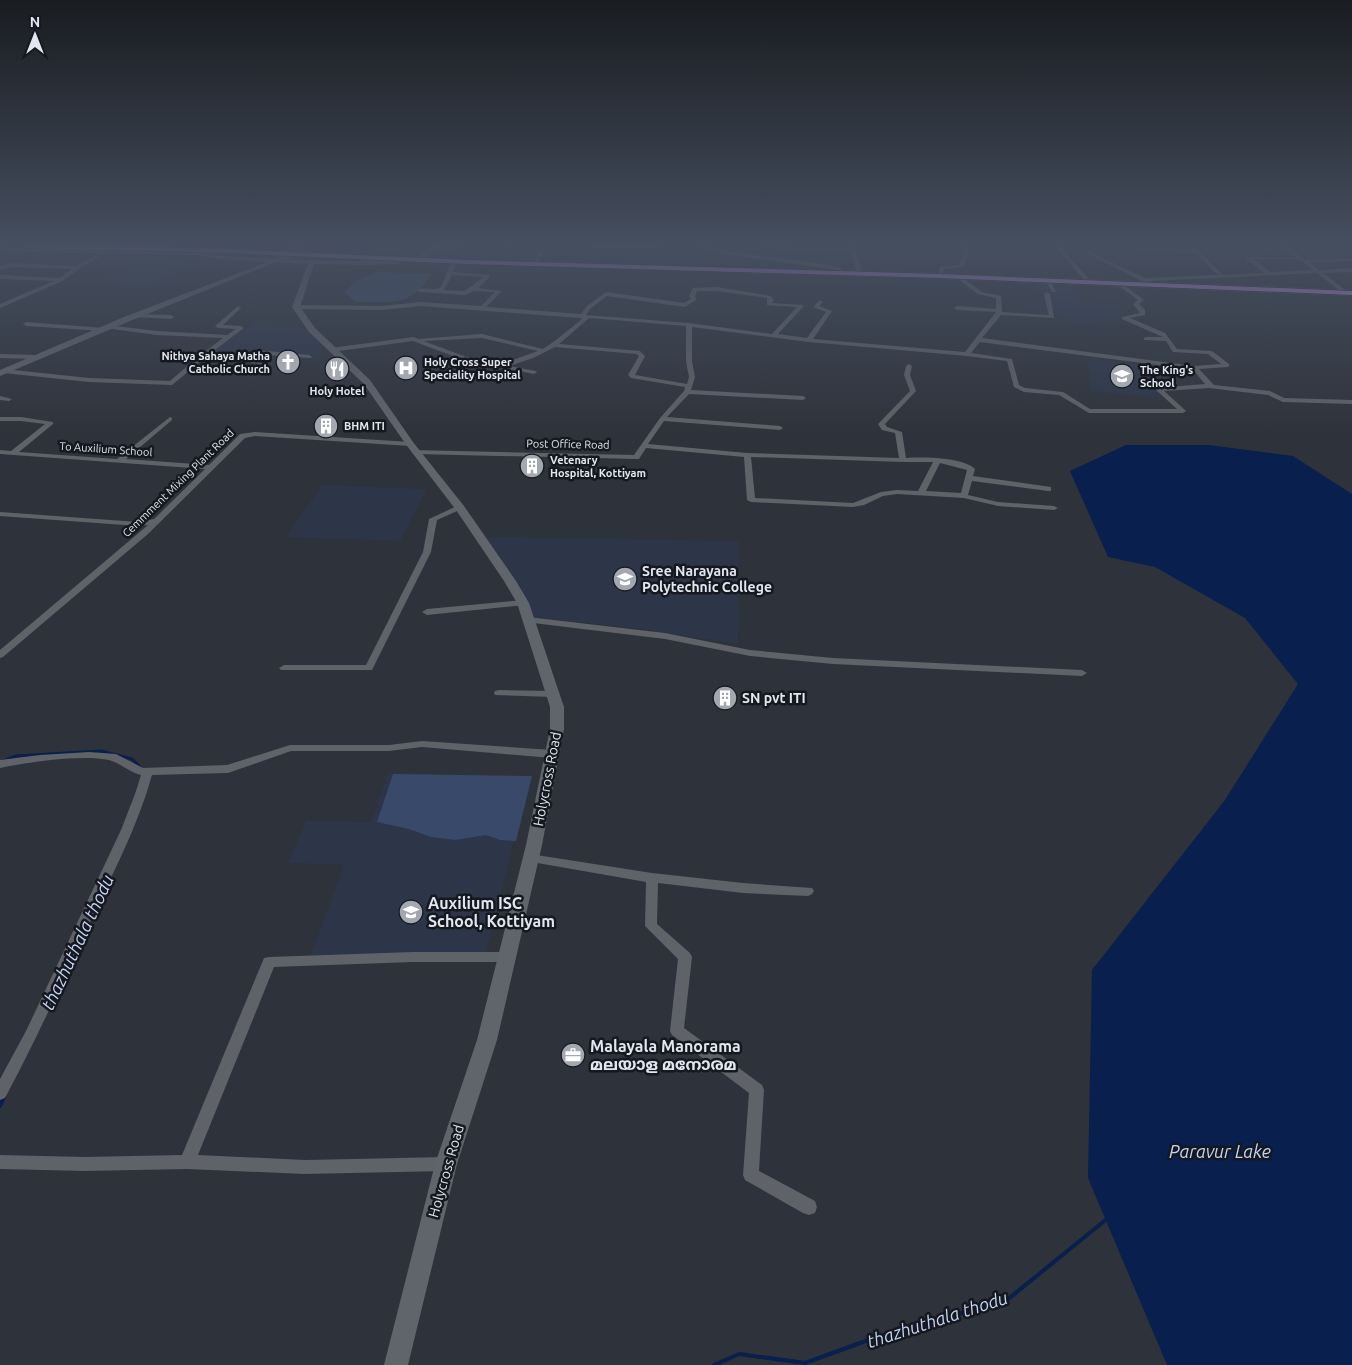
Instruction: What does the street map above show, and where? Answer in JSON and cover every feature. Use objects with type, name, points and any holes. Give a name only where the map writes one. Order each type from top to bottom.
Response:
[{"type":"main road","points":[[2,372],[151,310]]},
{"type":"main road","name":"Holycross Road","points":[[298,310],[312,330],[331,350],[367,382],[413,448],[460,508],[510,581],[523,604],[557,707],[557,729],[552,754],[530,858],[487,1040],[446,1164],[396,1365]]},
{"type":"street","points":[[2,372],[89,380],[172,383],[240,328],[218,326],[236,310]]},
{"type":"street","points":[[501,310],[689,325],[809,340],[967,354],[1010,360],[1016,386],[1024,390],[1060,393],[1089,411],[1183,411],[1158,389],[1209,386],[1270,393],[1283,400],[1352,402]]},
{"type":"street","points":[[502,366],[534,357],[555,345],[584,317],[588,310]]},
{"type":"street","points":[[773,336],[798,310]]},
{"type":"street","points":[[809,340],[829,312],[823,310]]},
{"type":"street","points":[[975,310],[1052,317],[1050,310]]},
{"type":"street","points":[[980,340],[1194,368],[1227,365],[1210,352],[1175,351],[1164,334],[1124,318],[1142,314],[1142,310]]},
{"type":"street","points":[[967,354],[980,340],[999,312]]},
{"type":"street","points":[[135,316],[171,318]]},
{"type":"street","points":[[26,324],[229,336]]},
{"type":"street","points":[[688,389],[692,377],[689,361],[689,325]]},
{"type":"street","points":[[331,350],[393,341],[482,336],[544,351]]},
{"type":"street","points":[[418,339],[468,360],[534,372]]},
{"type":"street","points":[[1146,339],[1168,340]]},
{"type":"street","points":[[555,345],[638,352],[642,356],[631,375],[633,377],[688,389],[803,398]]},
{"type":"street","points":[[202,358],[267,353],[309,357]]},
{"type":"street","points":[[0,356],[38,357]]},
{"type":"street","points":[[202,358],[261,362]]},
{"type":"street","points":[[903,460],[898,432],[884,428],[881,424],[913,391],[907,375],[909,366]]},
{"type":"street","points":[[1194,368],[1199,370],[1209,386]]},
{"type":"street","name":"Post Office Road","points":[[413,448],[636,457],[662,419],[688,389]]},
{"type":"street","points":[[0,398],[9,399]]},
{"type":"street","points":[[0,419],[21,419],[51,423],[13,453]]},
{"type":"street","points":[[119,461],[170,419]]},
{"type":"street","points":[[662,419],[780,428]]},
{"type":"street","name":"Cemmment Mixing Plant Road","points":[[0,655],[157,521],[243,436],[248,434],[413,448]]},
{"type":"street","points":[[643,446],[747,455],[938,460],[971,469],[964,496]]},
{"type":"street","name":"To Auxilium School","points":[[0,452],[210,467]]},
{"type":"street","points":[[747,455],[751,500],[796,505],[853,505],[889,492],[964,496],[998,504],[1054,508]]},
{"type":"street","points":[[921,493],[938,460]]},
{"type":"street","points":[[968,478],[1048,489]]},
{"type":"street","points":[[284,668],[369,668],[427,552],[433,519],[460,508]]},
{"type":"street","points":[[0,514],[138,524],[148,524],[157,521]]},
{"type":"street","points":[[0,521],[10,514]]},
{"type":"street","points":[[427,612],[523,604]]},
{"type":"street","points":[[528,620],[665,636],[750,653],[833,661],[1082,673]]},
{"type":"street","points":[[499,693],[553,694]]},
{"type":"street","points":[[0,764],[20,760],[97,755],[113,757],[138,771],[147,772],[228,769],[290,748],[389,748],[422,744],[552,754]]},
{"type":"street","points":[[0,1093],[31,1035],[124,837],[141,794],[147,772]]},
{"type":"street","points":[[530,858],[652,878],[743,888],[808,891]]},
{"type":"street","points":[[652,878],[651,926],[685,957],[677,1031],[757,1090],[751,1175],[809,1207]]},
{"type":"street","points":[[186,1162],[269,962],[413,957],[507,957]]},
{"type":"street","points":[[0,1162],[85,1164],[186,1162],[305,1167],[446,1164]]},
{"type":"shaded area","points":[[1029,310],[1124,310],[1127,315],[1116,314],[1119,320],[1097,319],[1099,324],[1070,323],[1065,314],[1031,313]]},
{"type":"shaded area","points":[[255,322],[301,325],[320,343],[322,350],[317,359],[213,351]]},
{"type":"shaded area","name":"The King's School","points":[[1088,360],[1153,364],[1156,387],[1161,398],[1091,391]]},
{"type":"shaded area","points":[[322,485],[427,489],[400,541],[286,537]]},
{"type":"shaded area","name":"Sree Narayana Polytechnic College","points":[[486,537],[739,541],[738,644],[641,629],[535,617]]},
{"type":"shaded area","name":"Auxilium ISC School, Kottiyam","points":[[388,773],[530,776],[484,960],[309,960],[344,865],[288,863],[306,821],[371,822]]},
{"type":"shaded area","points":[[393,774],[532,776],[516,841],[500,840],[486,835],[455,840],[431,837],[409,829],[377,822]]},
{"type":"water","name":"Paravur Lake","points":[[1126,445],[1209,445],[1293,456],[1352,494],[1352,1365],[1167,1365],[1088,1178],[1092,970],[1225,800],[1298,684],[1245,618],[1155,567],[1108,557],[1070,471]]},
{"type":"waterway","points":[[0,762],[16,756],[101,751],[132,759],[140,767]]},
{"type":"waterway","name":"thazhuthala thodu","points":[[0,1106],[4,1097]]},
{"type":"waterway","name":"thazhuthala thodu","points":[[714,1365],[739,1354],[805,1363],[874,1338],[1007,1300],[1108,1218]]},
{"type":"place","name":"Nithya Sahaya Matha Catholic Church","points":[[288,362]]},
{"type":"place","name":"Holy Cross Super Speciality Hospital","points":[[406,368]]},
{"type":"place","name":"Holy Hotel","points":[[337,369]]},
{"type":"place","name":"The King's School","points":[[1122,376]]},
{"type":"place","name":"BHM ITI","points":[[326,426]]},
{"type":"place","name":"Vetenary Hospital, Kottiyam","points":[[532,466]]},
{"type":"place","name":"Sree Narayana Polytechnic College","points":[[625,579]]},
{"type":"place","name":"SN pvt ITI","points":[[725,698]]},
{"type":"place","name":"Auxilium ISC School, Kottiyam","points":[[411,912]]},
{"type":"place","name":"Malayala Manorama മലയാള മനോരമ","points":[[573,1055]]}]
